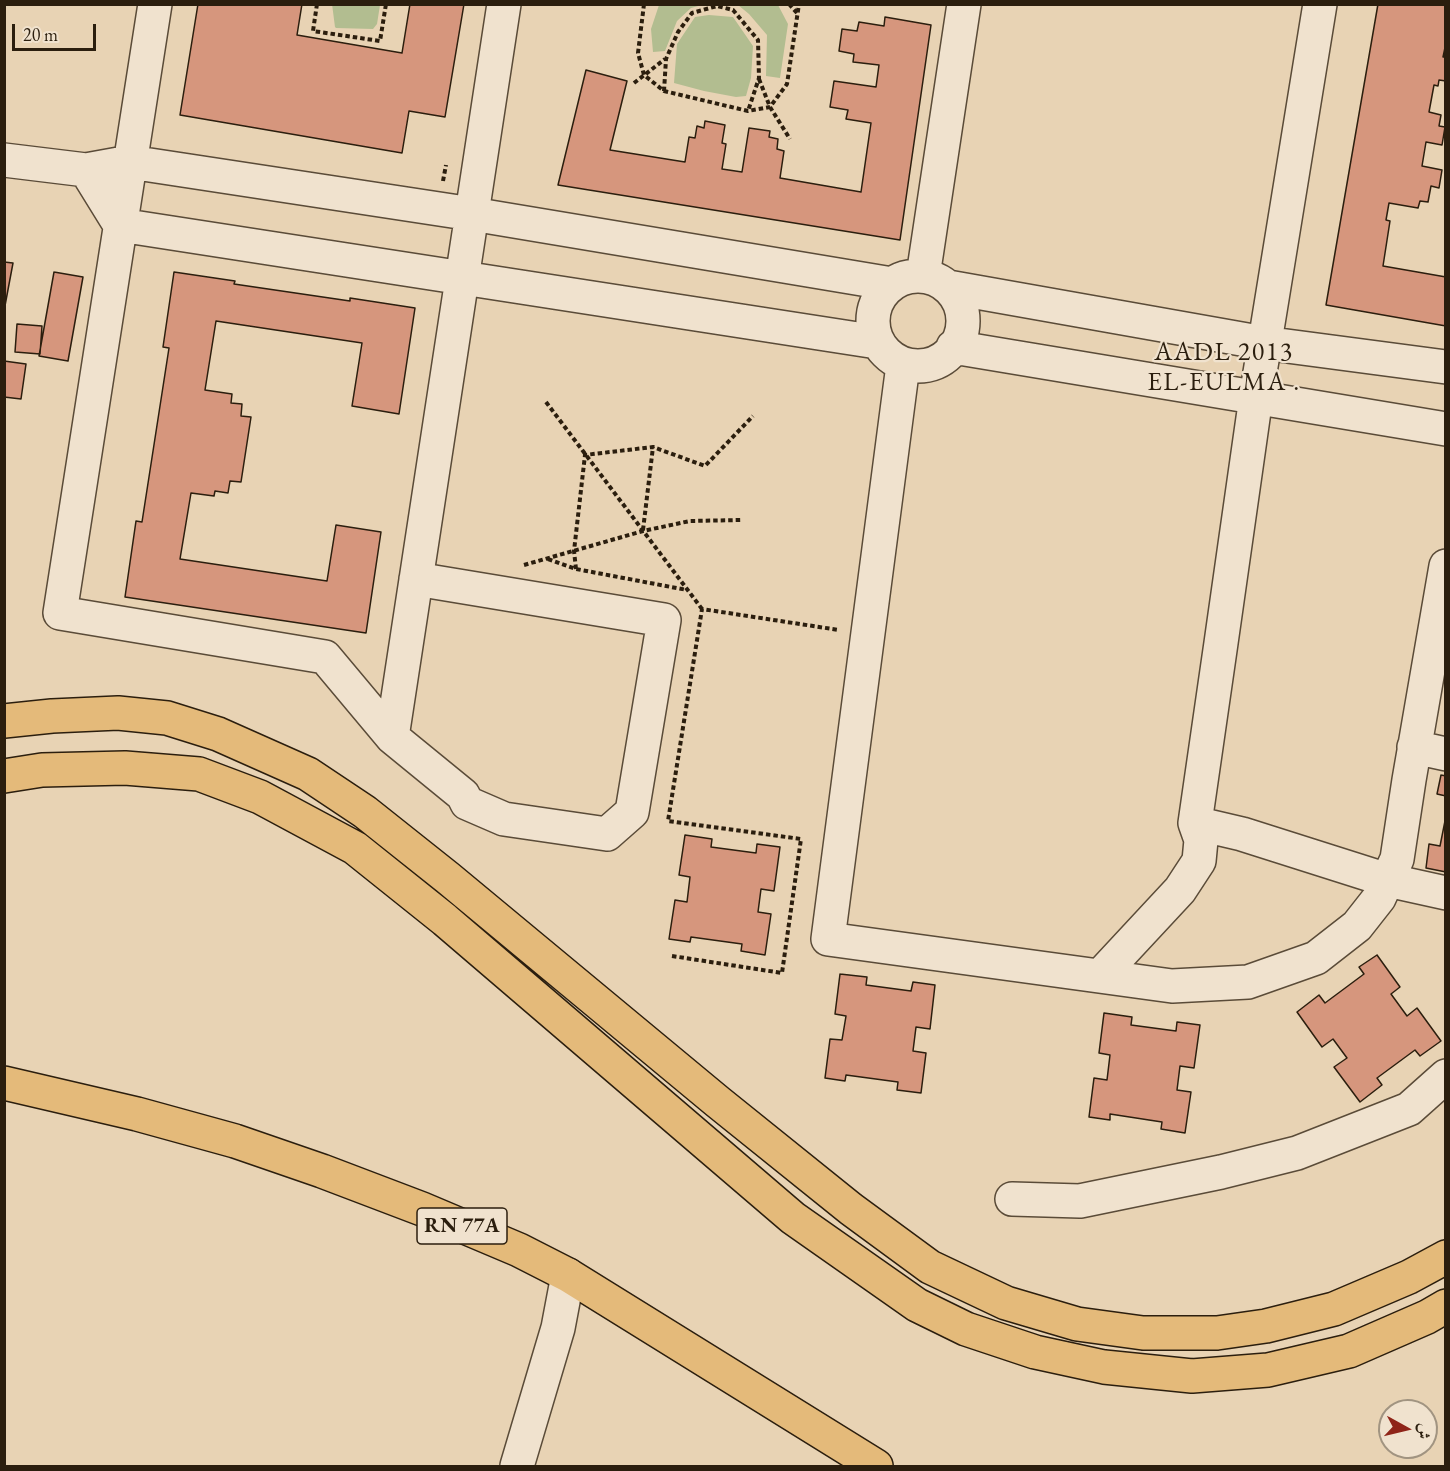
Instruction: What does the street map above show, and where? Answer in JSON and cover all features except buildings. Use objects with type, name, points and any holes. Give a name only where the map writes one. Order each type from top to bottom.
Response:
[{"type":"main road","points":[[4,721],[118,712],[167,718],[218,734],[308,774],[366,812],[850,1209],[930,1267],[1006,1303],[1077,1324],[1143,1333],[1217,1333],[1266,1326],[1334,1309],[1446,1257]]},
{"type":"main road","points":[[4,776],[42,770],[125,768],[199,774],[261,796],[355,849],[445,921],[793,1218],[917,1305],[966,1329],[1035,1352],[1104,1367],[1192,1376],[1268,1370],[1349,1351],[1427,1317],[1446,1306]]},
{"type":"main road","name":"RN 77A","points":[[4,1083],[137,1114],[246,1144],[322,1170],[519,1250],[568,1275],[876,1467]]},
{"type":"street","points":[[155,4],[60,613],[325,657],[392,737],[463,795],[467,803],[504,819],[607,834],[632,812],[664,620],[416,579]]},
{"type":"street","points":[[392,737],[504,4]]},
{"type":"street","points":[[921,282],[964,4]]},
{"type":"street","points":[[1100,976],[1180,890],[1198,861],[1202,840],[1195,823],[1264,343],[1320,4]]},
{"type":"street","points":[[4,160],[86,170],[130,162],[921,282],[1264,343],[1446,367]]},
{"type":"street","points":[[86,170],[120,225],[878,342]]},
{"type":"street","points":[[921,282],[959,302],[963,319],[961,337],[953,347],[929,366],[903,365],[888,356],[878,342],[873,327],[874,310],[881,295],[921,282]]},
{"type":"street","points":[[953,347],[1446,429]]},
{"type":"street","points":[[903,365],[828,939],[1172,986],[1248,982],[1316,958],[1357,926],[1379,898],[1397,859],[1430,750],[1446,566]]},
{"type":"street","points":[[1195,823],[1242,834],[1387,880],[1446,893]]},
{"type":"street","points":[[1012,1199],[1080,1201],[1221,1172],[1297,1153],[1409,1109],[1446,1076]]},
{"type":"street","points":[[517,1467],[558,1328],[568,1275]]},
{"type":"path","points":[[317,4],[313,31],[380,40],[386,4]]},
{"type":"path","points":[[789,4],[798,14]]},
{"type":"path","points":[[644,5],[638,53],[644,75],[664,91],[748,111],[770,107],[787,84],[799,4]]},
{"type":"path","points":[[664,91],[666,58],[678,32],[692,14],[718,5],[733,10],[758,40],[759,78],[770,107],[790,139]]},
{"type":"path","points":[[634,83],[666,58]]},
{"type":"path","points":[[748,111],[759,78]]},
{"type":"path","points":[[546,402],[702,609],[868,634]]},
{"type":"path","points":[[585,455],[652,447],[705,466],[753,416]]},
{"type":"path","points":[[643,531],[652,447]]},
{"type":"path","points":[[576,569],[574,551],[585,455]]},
{"type":"path","points":[[516,595],[520,566],[643,531],[690,521],[741,520]]},
{"type":"path","points":[[547,558],[576,569],[687,590]]},
{"type":"path","points":[[672,956],[782,972],[801,839],[669,821],[702,609]]},
{"type":"green space","points":[[332,4],[380,5],[377,24],[373,29],[336,28]]},
{"type":"green space","points":[[659,5],[702,5],[691,8],[677,21],[665,51],[653,52],[651,29]]},
{"type":"green space","points":[[738,5],[778,5],[788,24],[780,78],[766,76],[767,35]]},
{"type":"green space","points":[[709,15],[733,17],[753,46],[751,78],[746,96],[736,97],[674,83],[677,44],[695,17]]},
{"type":"district","name":"AADL 2013 EL-EULMA .","points":[[1224,368]]}]
